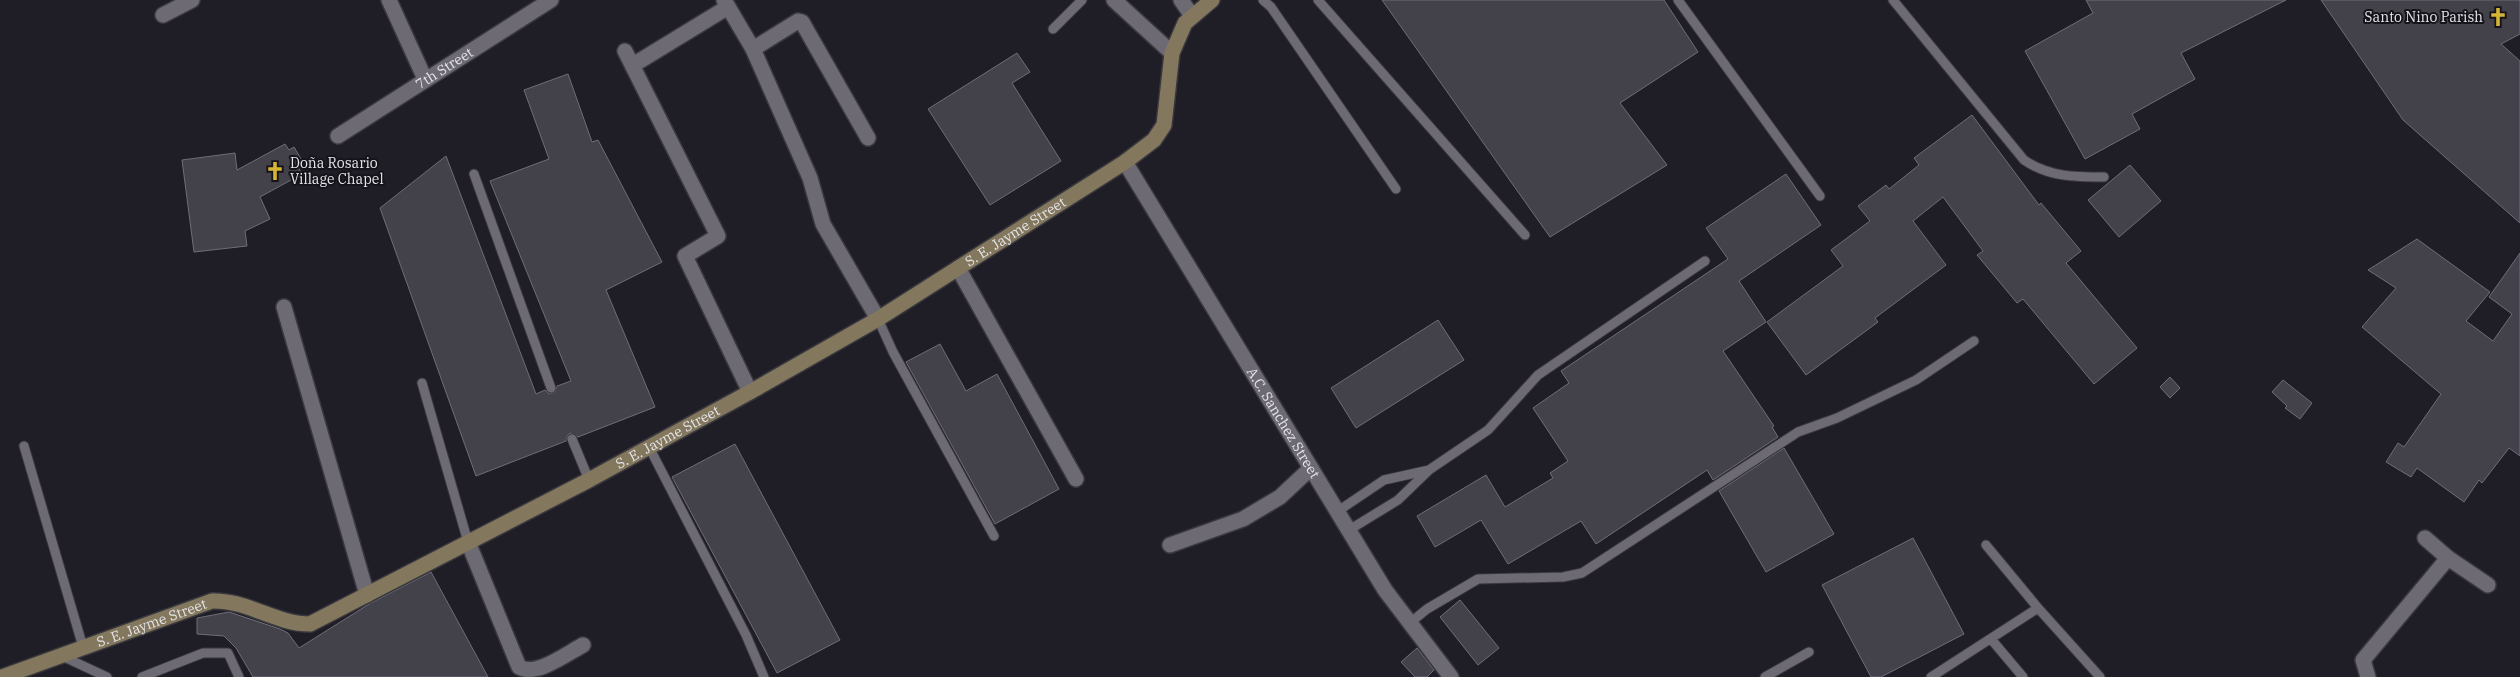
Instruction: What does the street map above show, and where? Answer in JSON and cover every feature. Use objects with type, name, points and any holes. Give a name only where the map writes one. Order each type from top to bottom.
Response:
[{"type":"street","points":[[162,15],[192,0]]},
{"type":"street","points":[[389,0],[425,79]]},
{"type":"street","name":"7th Street","points":[[338,136],[549,0]]},
{"type":"street","points":[[1114,0],[1172,53]]},
{"type":"street","points":[[1181,0],[1192,16]]},
{"type":"street","name":"S. E. Jayme Street","points":[[2,677],[212,601],[229,600],[277,620],[296,624],[310,624],[589,480],[750,392],[878,319],[1126,162],[1154,140],[1164,124],[1172,53],[1185,23],[1212,0]]},
{"type":"street","points":[[633,65],[726,3],[753,50],[810,178],[823,224],[878,319]]},
{"type":"street","points":[[753,50],[798,22],[802,22],[868,138]]},
{"type":"street","points":[[625,51],[718,236],[685,256],[750,392]]},
{"type":"street","name":"A.C. Sanchez Street","points":[[1126,162],[1385,590],[1448,676]]},
{"type":"street","points":[[958,268],[1076,479]]},
{"type":"street","points":[[284,307],[367,595]]},
{"type":"street","points":[[1170,545],[1244,519],[1280,496],[1311,468]]},
{"type":"street","points":[[2425,538],[2448,558],[2488,585]]},
{"type":"street","points":[[468,542],[519,667],[525,671],[537,670],[583,645]]},
{"type":"street","points":[[2368,677],[2363,660],[2448,558]]},
{"type":"lane","points":[[1053,29],[1082,0]]},
{"type":"lane","points":[[1264,0],[1271,7],[1396,189]]},
{"type":"lane","points":[[1318,0],[1525,235]]},
{"type":"lane","points":[[1678,0],[1820,196]]},
{"type":"lane","points":[[1893,0],[2024,160],[2050,173],[2070,177],[2104,177]]},
{"type":"lane","points":[[474,174],[551,388]]},
{"type":"lane","points":[[1349,530],[1398,500],[1429,470],[1488,430],[1538,375],[1705,260]]},
{"type":"lane","points":[[878,319],[893,352],[994,536]]},
{"type":"lane","points":[[1410,622],[1427,609],[1478,579],[1564,577],[1582,573],[1798,432],[1837,418],[1916,380],[1974,340]]},
{"type":"lane","points":[[422,383],[468,542]]},
{"type":"lane","points":[[572,439],[589,480]]},
{"type":"lane","points":[[24,446],[83,647]]},
{"type":"lane","points":[[649,447],[746,635],[764,677]]},
{"type":"lane","points":[[1338,511],[1384,480],[1429,470]]},
{"type":"lane","points":[[1986,545],[2038,608],[2100,677]]},
{"type":"lane","points":[[1931,677],[2038,608]]},
{"type":"lane","points":[[1991,639],[2023,677]]},
{"type":"lane","points":[[1766,677],[1809,652]]},
{"type":"lane","points":[[142,677],[203,653],[228,653],[239,677]]},
{"type":"lane","points":[[60,655],[107,677]]},
{"type":"building","points":[[1382,0],[1664,0],[1698,52],[1620,103],[1667,165],[1550,237]]},
{"type":"building","points":[[2086,0],[2286,0],[2181,53],[2195,79],[2132,114],[2140,129],[2085,159],[2025,51],[2093,13]]},
{"type":"building","points":[[2321,0],[2520,0],[2520,34],[2501,44],[2520,61],[2520,223],[2403,120]]},
{"type":"building","points":[[1017,53],[1030,72],[1012,83],[1061,161],[990,205],[928,109]]},
{"type":"building","points":[[568,74],[592,142],[598,140],[662,262],[606,290],[655,407],[578,437],[570,433],[566,441],[476,476],[380,208],[446,156],[536,394],[545,390],[549,394],[555,392],[557,386],[571,381],[490,181],[549,159],[524,90]]},
{"type":"building","points":[[1972,115],[2039,205],[2041,203],[2081,251],[2066,263],[2137,348],[2094,384],[2023,299],[2017,303],[1977,255],[1983,251],[1943,197],[1913,221],[1946,265],[1875,318],[1878,322],[1806,375],[1767,322],[1843,266],[1831,250],[1870,221],[1858,206],[1886,185],[1889,189],[1919,165],[1914,158]]},
{"type":"building","points":[[285,144],[289,150],[294,147],[304,164],[298,167],[302,174],[260,197],[270,219],[245,231],[247,246],[194,252],[182,160],[235,153],[237,170]]},
{"type":"building","points":[[2130,165],[2161,201],[2119,237],[2088,200]]},
{"type":"building","points":[[1786,174],[1821,225],[1739,281],[1766,322],[1723,351],[1774,426],[1772,427],[1778,437],[1713,480],[1707,470],[1596,544],[1581,521],[1508,564],[1481,520],[1435,547],[1417,516],[1486,475],[1505,507],[1553,478],[1550,473],[1568,461],[1533,408],[1569,383],[1561,371],[1728,259],[1706,228]]},
{"type":"building","points":[[2417,239],[2490,292],[2466,321],[2493,341],[2512,314],[2489,297],[2520,253],[2520,456],[2509,448],[2482,483],[2479,480],[2464,502],[2417,468],[2411,477],[2386,462],[2398,443],[2404,447],[2441,394],[2362,327],[2396,288],[2368,270]]},
{"type":"building","points":[[1438,320],[1464,360],[1356,428],[1331,388]]},
{"type":"building","points":[[940,344],[966,391],[997,374],[1059,489],[995,524],[906,362]]},
{"type":"building","points":[[2170,377],[2180,388],[2170,398],[2160,387]]},
{"type":"building","points":[[2283,380],[2312,403],[2300,419],[2285,408],[2287,406],[2272,392]]},
{"type":"building","points":[[735,444],[840,640],[777,673],[672,477]]},
{"type":"building","points":[[1784,448],[1834,534],[1766,572],[1719,491]]},
{"type":"building","points":[[1913,538],[1964,634],[1881,677],[1871,677],[1822,585]]},
{"type":"building","points":[[431,572],[488,677],[253,677],[236,648],[224,636],[197,634],[197,618],[229,612],[288,633],[299,648],[369,604]]},
{"type":"building","points":[[1460,600],[1499,648],[1478,665],[1440,617]]},
{"type":"building","points":[[1417,648],[1434,670],[1427,677],[1415,677],[1401,662]]},
{"type":"place","name":"Santo Nino Parish","points":[[2498,17]]},
{"type":"place","name":"Doña Rosario Village Chapel","points":[[275,171]]}]
